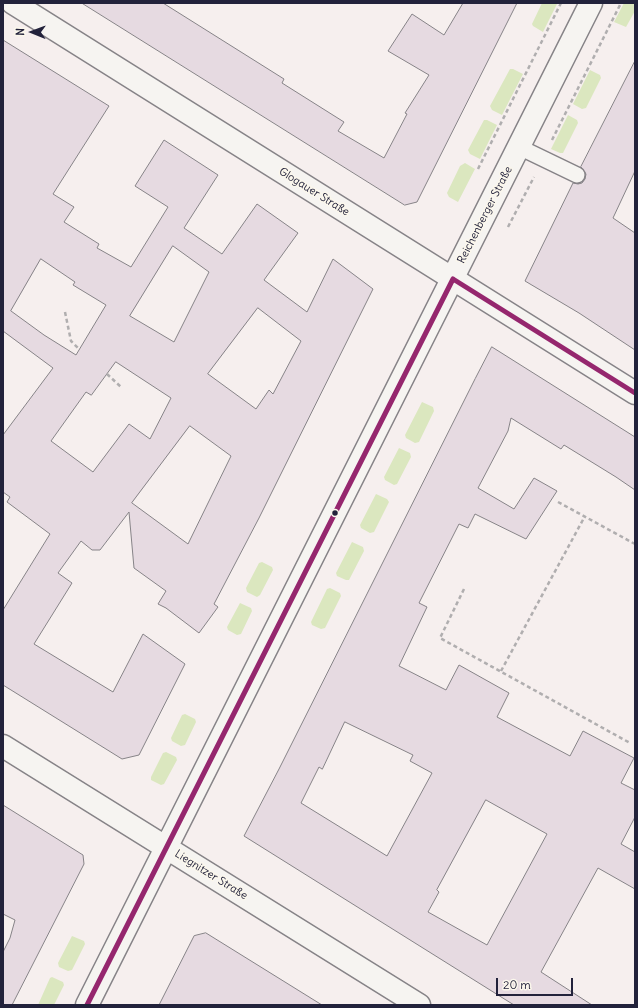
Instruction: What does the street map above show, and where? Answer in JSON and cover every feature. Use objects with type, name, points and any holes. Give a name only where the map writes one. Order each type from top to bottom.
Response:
[{"type":"street","name":"Glogauer Straße","points":[[13,3],[635,393]]},
{"type":"street","name":"Reichenberger Straße","points":[[87,1005],[591,3]]},
{"type":"street","name":"Liegnitzer Straße","points":[[3,746],[419,1005]]},
{"type":"lane","points":[[519,147],[577,175]]},
{"type":"path","points":[[65,312],[71,341],[80,349]]},
{"type":"path","points":[[107,374],[121,387]]},
{"type":"path","points":[[558,502],[635,544]]},
{"type":"path","points":[[501,671],[585,516]]},
{"type":"path","points":[[464,589],[440,638],[630,743]]},
{"type":"green space","points":[[542,3],[557,4],[543,32],[532,24]]},
{"type":"green space","points":[[624,3],[635,3],[635,11],[626,27],[614,22]]},
{"type":"green space","points":[[510,69],[523,74],[502,115],[492,110],[490,106]]},
{"type":"green space","points":[[590,70],[600,75],[601,78],[586,108],[582,109],[573,104]]},
{"type":"green space","points":[[568,115],[577,120],[578,123],[563,153],[560,153],[551,149]]},
{"type":"green space","points":[[484,120],[497,125],[480,159],[470,154],[468,150]]},
{"type":"green space","points":[[465,163],[475,169],[458,202],[449,197],[447,193],[460,166]]},
{"type":"green space","points":[[422,402],[433,407],[434,411],[419,442],[415,443],[406,438],[405,435]]},
{"type":"green space","points":[[399,448],[410,453],[411,457],[397,484],[394,485],[385,480],[384,477]]},
{"type":"green space","points":[[376,494],[387,499],[389,502],[374,532],[370,533],[361,528],[360,525]]},
{"type":"green space","points":[[352,542],[363,547],[364,551],[349,580],[346,580],[337,576],[336,573]]},
{"type":"green space","points":[[262,562],[272,567],[273,570],[260,595],[257,597],[247,592],[246,588],[259,563]]},
{"type":"green space","points":[[330,588],[340,593],[341,596],[325,628],[321,629],[312,625],[311,622],[327,589]]},
{"type":"green space","points":[[240,603],[251,608],[252,611],[241,634],[237,635],[228,630],[227,627]]},
{"type":"green space","points":[[185,714],[195,719],[196,722],[185,745],[181,746],[172,741],[171,738],[182,715]]},
{"type":"green space","points":[[166,752],[176,757],[177,760],[164,784],[161,785],[151,780],[151,777],[163,753]]},
{"type":"green space","points":[[72,936],[84,941],[85,944],[72,970],[68,971],[59,967],[58,963]]},
{"type":"green space","points":[[52,977],[63,982],[64,985],[54,1005],[38,1005],[50,978]]},
{"type":"building","points":[[82,3],[163,3],[284,79],[282,83],[344,122],[338,131],[384,158],[407,114],[405,113],[429,75],[388,51],[412,14],[444,35],[463,3],[517,3],[417,202],[405,205]]},
{"type":"building","points":[[3,40],[109,106],[53,194],[74,207],[64,222],[99,244],[97,248],[131,267],[168,207],[135,186],[164,140],[218,175],[184,228],[222,254],[257,204],[298,233],[264,280],[307,312],[333,259],[373,289],[259,518],[214,604],[218,607],[199,633],[166,608],[158,604],[166,591],[134,568],[129,512],[100,550],[92,550],[81,541],[58,573],[72,583],[34,644],[113,692],[143,634],[185,664],[139,755],[122,759],[3,685],[3,610],[50,534],[7,502],[10,497],[3,492],[3,435],[53,368],[3,331]],"holes":[[[173,246],[209,272],[174,342],[130,316]],[[41,259],[75,282],[73,285],[106,305],[76,355],[44,335],[11,311]],[[258,308],[301,341],[273,394],[269,390],[256,409],[208,374]],[[116,362],[171,398],[150,439],[129,424],[93,472],[51,441],[86,392],[91,395]],[[190,426],[231,456],[188,544],[132,503]]]},
{"type":"building","points":[[635,61],[635,171],[613,218],[635,233],[635,350],[579,313],[525,281],[573,183],[582,183],[585,179],[586,174],[581,167]]},
{"type":"building","points":[[492,347],[635,437],[635,490],[564,445],[561,449],[511,418],[508,431],[478,488],[514,509],[534,478],[557,491],[526,539],[475,514],[468,528],[459,524],[419,603],[427,607],[399,666],[446,690],[459,665],[509,693],[497,717],[570,756],[583,731],[634,758],[621,783],[635,790],[635,817],[621,844],[635,852],[635,889],[598,868],[541,972],[592,1005],[514,1005],[244,836]],"holes":[[[345,722],[413,755],[410,761],[432,773],[387,856],[301,803],[319,767],[322,769]],[[486,800],[547,834],[487,945],[428,912],[439,892],[437,890]]]},
{"type":"building","points":[[3,805],[83,855],[84,864],[12,1005],[3,1005],[3,952],[10,938],[15,920],[3,914]]},
{"type":"building","points":[[206,933],[322,1005],[159,1005],[194,936]]},
{"type":"transit line","points":[[453,279],[635,393]]},
{"type":"transit line","points":[[87,1005],[453,279]]}]
